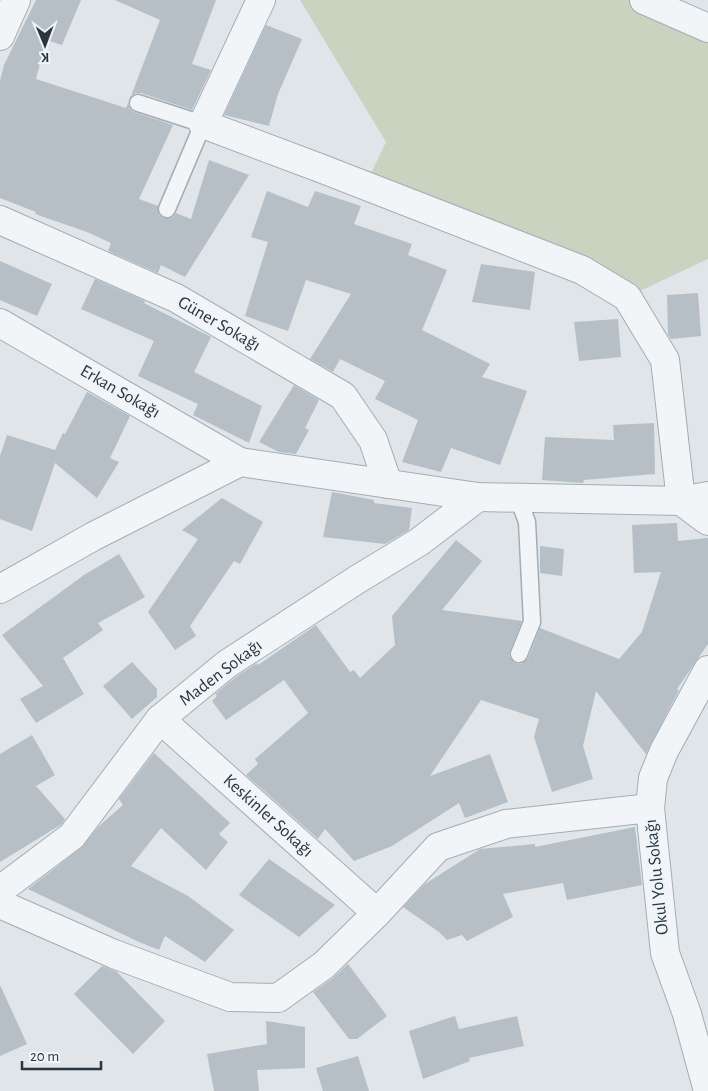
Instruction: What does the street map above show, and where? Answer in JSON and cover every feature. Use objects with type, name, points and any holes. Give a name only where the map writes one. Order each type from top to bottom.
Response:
[{"type":"street","points":[[0,36],[16,0]]},
{"type":"street","points":[[262,0],[203,124],[582,270],[627,297],[665,360],[681,501],[708,521]]},
{"type":"street","points":[[644,0],[708,28]]},
{"type":"street","name":"Güner Sokağı","points":[[0,220],[176,298],[343,396],[373,440],[388,484]]},
{"type":"street","name":"Erkan Sokağı","points":[[0,323],[240,462]]},
{"type":"street","points":[[0,589],[94,536],[240,462],[478,497],[681,501],[708,496]]},
{"type":"street","name":"Maden Sokağı","points":[[0,890],[72,836],[160,719],[227,664],[419,542],[478,497]]},
{"type":"street","name":"Okul Yolu Sokağı","points":[[708,670],[664,751],[653,778],[650,808],[665,953],[687,1014],[708,1091]]},
{"type":"street","name":"Keskinler Sokağı","points":[[160,719],[377,913]]},
{"type":"street","points":[[0,904],[114,954],[230,997],[278,998],[324,965],[377,913],[438,847],[506,824],[650,808]]},
{"type":"lane","points":[[138,103],[203,124],[166,209]]},
{"type":"lane","points":[[518,498],[527,522],[532,622],[519,654]]},
{"type":"green space","points":[[300,0],[679,0],[708,16],[708,259],[627,297],[363,190],[386,142]]},
{"type":"building","points":[[36,0],[81,0],[62,45],[46,40],[36,79],[126,108],[128,103],[130,109],[134,112],[173,125],[139,199],[158,206],[159,215],[164,218],[173,217],[176,213],[191,219],[209,160],[249,175],[185,277],[161,265],[158,273],[108,251],[111,243],[87,232],[35,214],[36,212],[0,198],[0,81],[4,65]]},
{"type":"building","points":[[115,0],[216,0],[192,64],[211,70],[192,110],[141,93],[135,93],[131,96],[160,20]]},
{"type":"building","points":[[266,25],[302,39],[278,94],[269,126],[224,115]]},
{"type":"building","points":[[267,191],[308,207],[315,191],[361,206],[354,224],[412,244],[408,255],[447,270],[422,330],[490,364],[482,377],[527,391],[500,465],[451,448],[441,472],[402,462],[418,420],[375,399],[385,381],[340,359],[333,372],[310,359],[351,294],[306,280],[288,331],[245,316],[268,242],[251,237]]},
{"type":"building","points":[[0,261],[52,284],[37,316],[0,300]]},
{"type":"building","points":[[481,264],[535,272],[530,310],[472,302]]},
{"type":"building","points":[[95,279],[145,301],[144,303],[211,337],[194,372],[262,406],[249,443],[193,415],[198,404],[138,376],[154,341],[81,309]]},
{"type":"building","points":[[698,293],[701,336],[671,339],[668,335],[667,295]]},
{"type":"building","points":[[618,319],[621,357],[579,361],[574,322]]},
{"type":"building","points":[[294,385],[319,400],[305,428],[309,430],[296,454],[279,452],[259,442]]},
{"type":"building","points":[[87,392],[130,416],[110,458],[119,462],[97,498],[55,463],[32,531],[0,519],[0,456],[7,435],[55,450]]},
{"type":"building","points":[[654,423],[655,474],[584,480],[583,483],[542,480],[545,437],[614,440],[613,425]]},
{"type":"building","points":[[332,492],[374,500],[374,503],[412,508],[409,530],[385,544],[323,537]]},
{"type":"building","points":[[222,498],[263,522],[240,564],[234,561],[190,626],[196,636],[175,650],[148,612],[198,539],[182,530]]},
{"type":"building","points":[[677,523],[678,541],[708,538],[708,644],[677,689],[679,690],[646,754],[596,691],[583,746],[593,779],[552,792],[534,737],[539,719],[481,700],[430,776],[490,754],[508,802],[465,818],[459,803],[392,846],[354,861],[325,829],[318,839],[246,775],[258,764],[255,759],[308,713],[284,680],[226,720],[212,701],[217,696],[215,694],[236,677],[257,663],[258,665],[316,625],[350,672],[354,670],[360,678],[395,645],[392,616],[456,540],[482,561],[442,610],[522,621],[509,656],[515,663],[521,664],[528,658],[540,628],[619,659],[642,632],[661,572],[634,573],[632,525]]},
{"type":"building","points":[[540,546],[564,549],[562,576],[540,573]]},
{"type":"building","points":[[119,554],[145,597],[98,623],[103,630],[63,658],[84,694],[36,723],[20,699],[43,686],[2,635],[84,575]]},
{"type":"building","points":[[132,662],[157,689],[157,697],[132,719],[103,686]]},
{"type":"building","points":[[32,735],[55,775],[36,786],[65,819],[62,824],[0,862],[0,754]]},
{"type":"building","points":[[154,753],[230,823],[219,834],[228,842],[206,870],[161,828],[131,866],[188,896],[234,930],[205,962],[165,936],[159,950],[28,889],[81,848],[98,827],[123,805],[119,799]]},
{"type":"building","points":[[635,827],[642,885],[567,900],[563,883],[503,894],[513,917],[467,941],[462,935],[447,940],[439,932],[403,907],[425,884],[480,849],[535,844],[535,847]]},
{"type":"building","points":[[269,859],[335,905],[299,937],[239,895]]},
{"type":"building","points":[[348,964],[387,1016],[357,1039],[349,1039],[313,992],[333,978]]},
{"type":"building","points":[[102,966],[116,971],[165,1021],[133,1054],[74,994]]},
{"type":"building","points":[[0,985],[27,1044],[0,1056]]},
{"type":"building","points":[[455,1016],[459,1029],[517,1016],[524,1046],[469,1058],[470,1061],[423,1079],[409,1031]]},
{"type":"building","points":[[266,1021],[305,1027],[305,1068],[257,1070],[259,1091],[214,1091],[207,1054],[267,1044]]},
{"type":"building","points":[[358,1056],[369,1091],[323,1091],[316,1068]]}]
